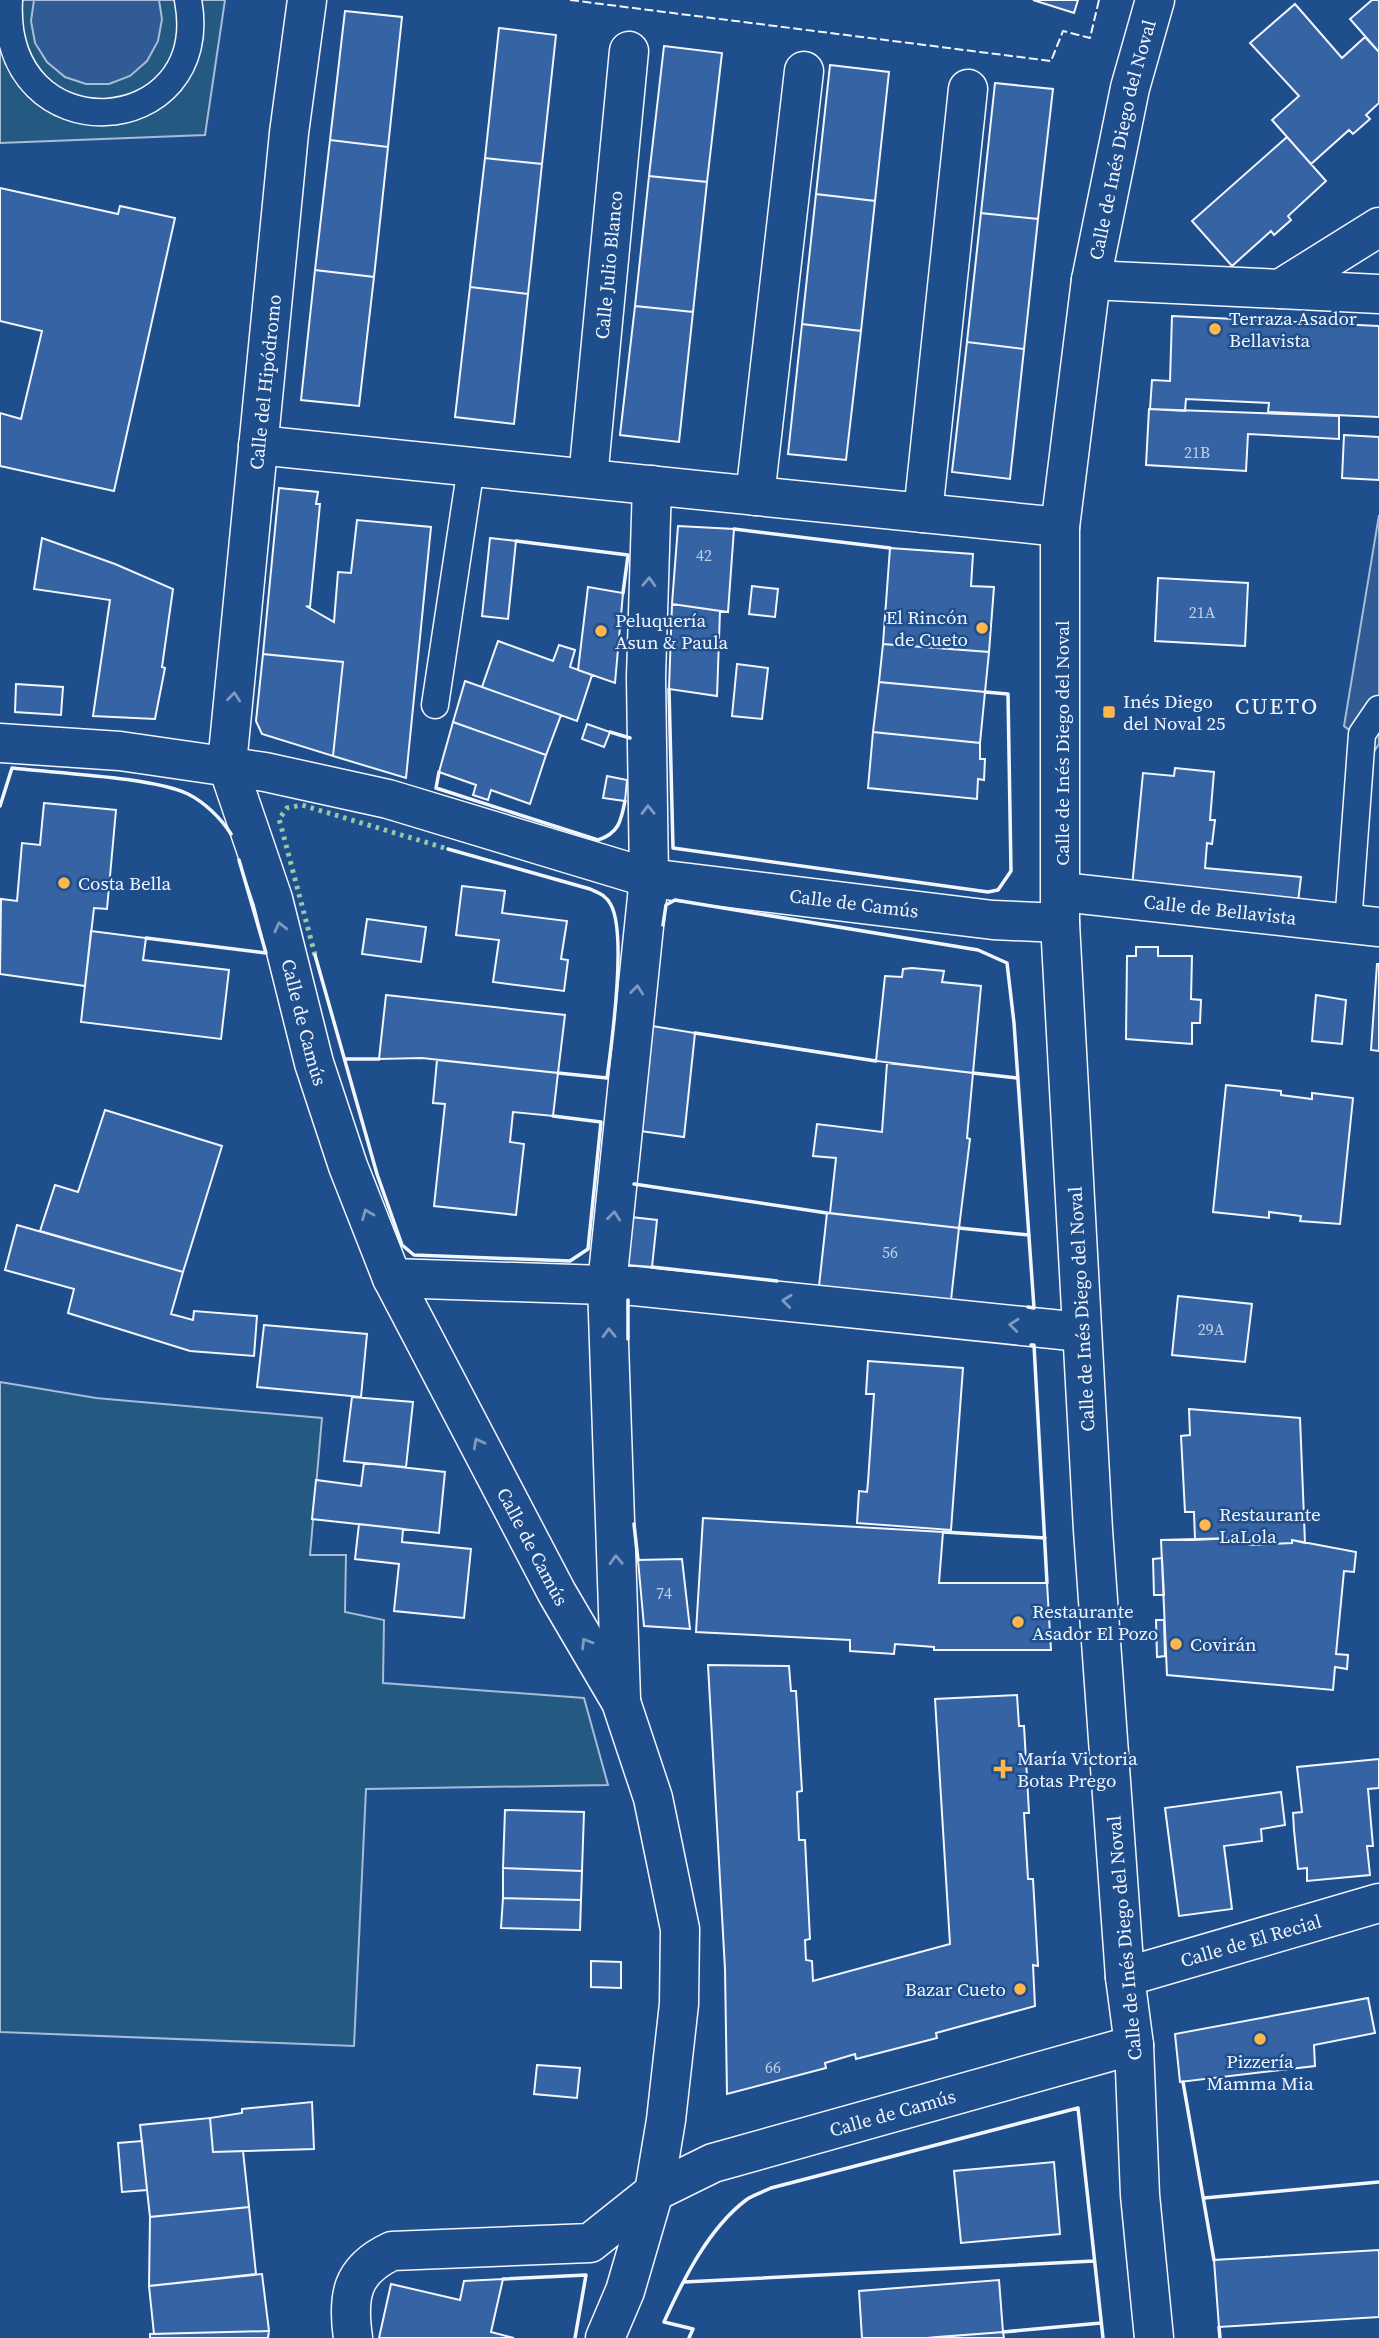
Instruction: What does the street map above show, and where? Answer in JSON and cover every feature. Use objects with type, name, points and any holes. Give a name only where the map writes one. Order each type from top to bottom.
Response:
[{"type":"street","name":"Calle del Hipódromo","points":[[227,764],[289,133],[307,0]]},
{"type":"street","name":"Calle de Inés Diego del Noval","points":[[1154,2338],[1140,2195],[1134,2045],[1125,1978],[1082,1332],[1061,907],[1060,527],[1091,280],[1130,88],[1155,0]]},
{"type":"street","name":"Calle Julio Blanco","points":[[587,478],[629,51]]},
{"type":"street","points":[[755,496],[804,71]]},
{"type":"street","points":[[923,513],[968,89]]},
{"type":"street","points":[[1280,289],[1379,227]]},
{"type":"street","name":"Calle de Inés Diego del Noval","points":[[1091,280],[1379,294]]},
{"type":"street","points":[[258,445],[1060,527]]},
{"type":"street","name":"Calle de Camús","points":[[621,1702],[607,1284],[649,878],[646,677],[652,485]]},
{"type":"street","name":"Calle de Camús","points":[[0,743],[120,751],[227,764],[387,799],[649,878],[993,920],[1061,907]]},
{"type":"street","name":"Calle de Camús","points":[[227,764],[272,899],[314,1063],[392,1278],[556,1593],[621,1702],[653,1798],[680,1929],[679,2004],[666,2120],[654,2192],[625,2291],[605,2338]]},
{"type":"street","name":"Calle de Bellavista","points":[[1061,907],[1364,925]]},
{"type":"street","points":[[392,1278],[607,1284],[1082,1332]]},
{"type":"street","name":"Calle de El Recial","points":[[1125,1978],[1379,1903]]},
{"type":"street","name":"Calle de Camús","points":[[354,2338],[349,2309],[356,2282],[371,2261],[393,2251],[590,2243],[654,2192],[713,2163],[1134,2045]]},
{"type":"lane","points":[[9,0],[6,24],[10,43],[24,78],[46,98],[72,111],[100,114],[129,109],[147,100],[175,74],[187,47],[192,19],[188,0]]},
{"type":"lane","points":[[435,705],[471,467]]},
{"type":"lane","points":[[1364,925],[1362,734],[1379,709]]},
{"type":"shaded area","points":[[0,0],[225,0],[205,135],[0,143]]},
{"type":"shaded area","points":[[34,0],[159,0],[162,19],[158,41],[147,61],[130,76],[109,84],[86,84],[65,77],[47,62],[35,43],[31,21]]},
{"type":"shaded area","points":[[1379,515],[1379,744],[1375,750],[1344,726]]},
{"type":"shaded area","points":[[0,1382],[96,1398],[322,1418],[310,1555],[346,1555],[345,1612],[384,1620],[383,1683],[584,1698],[608,1785],[366,1789],[354,2046],[0,2032]]},
{"type":"building","points":[[1033,0],[1078,0],[1074,13]]},
{"type":"building","points":[[1372,0],[1379,0],[1379,52],[1350,19]]},
{"type":"building","points":[[1295,4],[1342,58],[1365,37],[1379,52],[1379,103],[1366,115],[1370,119],[1353,134],[1349,130],[1311,164],[1272,120],[1299,96],[1250,43]]},
{"type":"building","points":[[345,11],[402,17],[388,147],[330,140]]},
{"type":"building","points":[[499,28],[556,35],[542,164],[485,158]]},
{"type":"building","points":[[664,46],[722,53],[707,182],[649,176]]},
{"type":"building","points":[[830,65],[889,72],[875,201],[816,194]]},
{"type":"building","points":[[995,83],[1053,89],[1038,219],[981,213]]},
{"type":"building","points":[[1287,137],[1326,181],[1288,216],[1291,220],[1274,235],[1271,231],[1232,266],[1192,221]]},
{"type":"building","points":[[330,140],[388,147],[374,277],[315,270]]},
{"type":"building","points":[[485,158],[542,164],[528,294],[470,287]]},
{"type":"building","points":[[649,176],[707,182],[693,312],[635,306]]},
{"type":"building","points":[[0,188],[118,214],[120,206],[175,218],[114,491],[0,466],[0,413],[21,419],[42,331],[0,321]]},
{"type":"building","points":[[816,194],[875,201],[861,331],[802,324]]},
{"type":"building","points":[[981,213],[1038,219],[1024,349],[967,342]]},
{"type":"building","points":[[315,270],[374,277],[359,406],[301,400]]},
{"type":"building","points":[[470,287],[528,294],[514,424],[455,417]]},
{"type":"building","points":[[635,306],[693,312],[679,442],[620,435]]},
{"type":"building","points":[[1172,316],[1379,326],[1379,417],[1268,412],[1269,403],[1186,399],[1185,411],[1150,409],[1152,380],[1170,381]]},
{"type":"building","points":[[802,324],[861,331],[846,460],[788,454]]},
{"type":"building","points":[[967,342],[1024,349],[1010,479],[952,472]]},
{"type":"building","points":[[1149,409],[1339,416],[1339,439],[1248,434],[1246,471],[1146,465]]},
{"type":"building","points":[[1344,435],[1379,437],[1379,480],[1342,478]]},
{"type":"building","points":[[279,488],[318,492],[316,504],[320,504],[310,607],[306,606],[334,622],[338,572],[351,573],[357,520],[431,527],[406,778],[333,756],[343,662],[263,654]]},
{"type":"building","points":[[678,526],[734,529],[728,612],[672,604]]},
{"type":"building","points":[[42,538],[115,564],[173,589],[162,667],[165,668],[155,719],[93,716],[110,600],[34,589]]},
{"type":"building","points":[[490,538],[516,541],[508,619],[482,616]]},
{"type":"building","points":[[890,548],[973,554],[971,586],[994,587],[989,652],[883,644]]},
{"type":"building","points":[[1158,578],[1248,583],[1245,646],[1155,641]]},
{"type":"building","points":[[752,586],[778,589],[775,617],[749,614]]},
{"type":"building","name":"Peluquería Asun & Paula","points":[[588,587],[623,593],[615,683],[578,670]]},
{"type":"building","points":[[672,604],[720,611],[717,696],[669,689]]},
{"type":"building","points":[[498,641],[553,661],[559,645],[575,650],[570,667],[592,675],[577,721],[482,687]]},
{"type":"building","points":[[883,644],[989,652],[985,692],[879,682]]},
{"type":"building","points":[[263,654],[343,662],[333,756],[262,734],[256,721]]},
{"type":"building","points":[[737,664],[768,668],[762,719],[732,716]]},
{"type":"building","points":[[465,681],[561,715],[546,755],[453,722]]},
{"type":"building","points":[[879,682],[985,692],[980,743],[873,732]]},
{"type":"building","points":[[16,684],[63,687],[61,715],[15,712]]},
{"type":"building","points":[[453,722],[546,755],[530,804],[491,790],[488,800],[473,795],[476,785],[439,772]]},
{"type":"building","points":[[587,724],[610,732],[604,747],[582,739]]},
{"type":"building","points":[[873,732],[980,743],[980,759],[985,759],[984,780],[978,779],[977,799],[868,788]]},
{"type":"building","points":[[1175,768],[1214,772],[1210,820],[1215,820],[1212,844],[1207,843],[1205,868],[1301,877],[1298,902],[1132,887],[1143,773],[1174,776]]},
{"type":"building","points":[[607,776],[627,780],[625,801],[603,798]]},
{"type":"building","name":"Costa Bella","points":[[44,803],[116,810],[107,909],[94,908],[85,986],[0,974],[1,899],[17,901],[22,843],[40,845]]},
{"type":"building","points":[[462,886],[505,891],[502,913],[567,921],[561,959],[568,960],[564,991],[493,982],[499,940],[456,935]]},
{"type":"building","points":[[367,919],[426,927],[421,962],[362,954]]},
{"type":"building","points":[[91,931],[146,938],[143,960],[229,970],[221,1039],[81,1022]]},
{"type":"building","points":[[1136,947],[1158,947],[1158,956],[1192,956],[1191,999],[1201,1000],[1200,1023],[1192,1023],[1192,1044],[1126,1039],[1127,956],[1136,956]]},
{"type":"building","points":[[1379,964],[1379,1051],[1371,1050]]},
{"type":"building","points":[[903,969],[944,971],[942,982],[981,986],[973,1073],[876,1061],[885,976],[902,977]]},
{"type":"building","points":[[386,995],[565,1015],[558,1073],[422,1058],[379,1059]]},
{"type":"building","points":[[1316,995],[1346,1000],[1342,1044],[1312,1041]]},
{"type":"building","points":[[652,1026],[695,1033],[684,1137],[640,1131]]},
{"type":"building","points":[[437,1060],[558,1073],[553,1116],[513,1112],[510,1142],[524,1144],[516,1215],[434,1206],[445,1104],[433,1103]]},
{"type":"building","points":[[887,1063],[973,1073],[967,1138],[970,1139],[959,1228],[830,1213],[836,1158],[813,1156],[817,1124],[882,1132]]},
{"type":"building","points":[[1226,1085],[1281,1091],[1281,1095],[1312,1099],[1312,1093],[1353,1098],[1340,1224],[1300,1221],[1301,1216],[1269,1212],[1269,1218],[1213,1212]]},
{"type":"building","points":[[105,1110],[222,1146],[183,1272],[40,1231],[55,1185],[78,1192]]},
{"type":"building","points":[[827,1213],[959,1228],[951,1300],[819,1286]]},
{"type":"building","points":[[631,1217],[657,1220],[652,1267],[627,1265]]},
{"type":"building","points":[[17,1225],[183,1272],[171,1314],[193,1320],[194,1311],[257,1316],[254,1356],[190,1351],[68,1313],[74,1289],[5,1270]]},
{"type":"building","points":[[1178,1296],[1252,1304],[1245,1362],[1172,1355]]},
{"type":"building","points":[[264,1325],[367,1334],[361,1397],[257,1387]]},
{"type":"building","points":[[868,1361],[963,1368],[951,1530],[857,1523],[859,1491],[867,1492],[874,1394],[866,1394]]},
{"type":"building","points":[[352,1397],[413,1402],[406,1467],[344,1461]]},
{"type":"building","points":[[1189,1409],[1300,1418],[1305,1543],[1292,1540],[1292,1543],[1250,1545],[1233,1538],[1195,1540],[1194,1512],[1185,1512],[1181,1436],[1190,1435]]},
{"type":"building","points":[[364,1463],[445,1472],[439,1533],[312,1519],[316,1480],[361,1486]]},
{"type":"building","points":[[703,1518],[943,1532],[939,1583],[1047,1583],[1051,1650],[934,1650],[934,1647],[895,1644],[894,1654],[850,1651],[850,1640],[696,1632]]},
{"type":"building","points":[[359,1524],[403,1529],[402,1542],[471,1549],[464,1618],[394,1611],[399,1564],[355,1559]]},
{"type":"building","points":[[1233,1538],[1250,1545],[1292,1543],[1292,1540],[1356,1552],[1354,1572],[1344,1571],[1336,1654],[1348,1655],[1347,1669],[1335,1667],[1333,1690],[1167,1675],[1161,1540]]},
{"type":"building","points":[[1162,1558],[1164,1595],[1154,1595],[1153,1559]]},
{"type":"building","points":[[682,1559],[690,1629],[644,1626],[638,1560]]},
{"type":"building","points":[[1156,1620],[1164,1620],[1165,1656],[1157,1657]]},
{"type":"building","points":[[708,1665],[789,1666],[791,1691],[796,1691],[802,1791],[797,1792],[799,1840],[805,1840],[810,1939],[805,1940],[806,1960],[812,1961],[813,1981],[950,1944],[935,1699],[1017,1695],[1019,1726],[1024,1726],[1029,1813],[1024,1813],[1028,1879],[1033,1879],[1035,1913],[1038,1966],[1033,1965],[1035,2006],[936,2033],[937,2038],[856,2059],[855,2054],[825,2063],[826,2068],[727,2094],[725,1969]]},
{"type":"building","points":[[1379,1759],[1379,1788],[1368,1789],[1373,1846],[1367,1846],[1370,1875],[1307,1881],[1307,1868],[1298,1869],[1294,1830],[1293,1813],[1302,1812],[1297,1767]]},
{"type":"building","points":[[1281,1792],[1285,1825],[1261,1829],[1262,1841],[1224,1846],[1232,1909],[1179,1916],[1165,1808]]},
{"type":"building","points":[[505,1810],[584,1812],[582,1871],[503,1868]]},
{"type":"building","points":[[503,1868],[582,1871],[581,1900],[503,1898]]},
{"type":"building","points":[[503,1898],[581,1900],[580,1930],[501,1928]]},
{"type":"building","points":[[591,1961],[621,1962],[621,1988],[591,1987]]},
{"type":"building","name":"Pizzería Mamma Mia","points":[[1368,1998],[1375,2033],[1314,2045],[1315,2066],[1180,2082],[1175,2034]]},
{"type":"building","points":[[537,2065],[580,2068],[577,2098],[534,2094]]},
{"type":"building","points":[[312,2102],[314,2149],[213,2152],[210,2118],[242,2113],[242,2109]]},
{"type":"building","points":[[210,2118],[213,2152],[243,2151],[249,2207],[150,2217],[140,2125]]},
{"type":"building","points":[[142,2141],[147,2190],[122,2192],[118,2143]]},
{"type":"building","points":[[1054,2162],[1060,2234],[961,2243],[954,2171]]},
{"type":"building","points":[[249,2207],[256,2274],[149,2286],[150,2217]]},
{"type":"building","points":[[1379,2250],[1379,2317],[1219,2327],[1214,2260]]},
{"type":"building","points":[[262,2274],[269,2331],[154,2334],[149,2286]]},
{"type":"building","points":[[503,2279],[491,2332],[514,2338],[379,2338],[391,2284],[460,2300],[464,2281]]},
{"type":"building","points":[[999,2280],[1003,2332],[927,2338],[862,2338],[859,2291]]},
{"type":"building","points":[[269,2331],[268,2338],[150,2338],[150,2334]]},
{"type":"building","points":[[1003,2332],[1004,2338],[927,2338],[937,2337]]},
{"type":"hedge","points":[[315,955],[279,819],[287,808],[302,805],[448,849]]},
{"type":"fence","points":[[570,0],[1051,61],[1063,31],[1090,38],[1099,0]]},
{"type":"wall","points":[[734,529],[890,548]]},
{"type":"wall","points":[[516,541],[628,555],[623,593]]},
{"type":"wall","points":[[669,689],[673,848],[988,892],[998,890],[1011,871],[1008,694],[985,692]]},
{"type":"wall","points":[[610,732],[630,738]]},
{"type":"wall","points":[[0,806],[12,768],[103,776],[152,783],[188,794],[212,811],[231,834]]},
{"type":"wall","points":[[439,772],[436,788],[598,840],[615,830],[625,801]]},
{"type":"wall","points":[[448,849],[590,889],[605,897],[611,905],[616,920],[618,963],[607,1078],[558,1073]]},
{"type":"wall","points":[[146,938],[266,953],[239,860]]},
{"type":"wall","points":[[663,925],[666,905],[675,900],[978,950],[1007,963],[1014,1023],[1034,1308],[1028,1307]]},
{"type":"wall","points":[[315,955],[377,1174],[402,1245],[414,1255],[570,1261],[588,1249],[601,1122],[553,1116]]},
{"type":"wall","points":[[695,1033],[876,1061]]},
{"type":"wall","points":[[345,1059],[379,1059]]},
{"type":"wall","points":[[973,1073],[1017,1078]]},
{"type":"wall","points":[[634,1184],[827,1213]]},
{"type":"wall","points":[[959,1228],[1029,1235]]},
{"type":"wall","points":[[652,1267],[777,1281]]},
{"type":"wall","points":[[628,1300],[628,1339]]},
{"type":"wall","points":[[1031,1345],[1034,1345],[1047,1583]]},
{"type":"wall","points":[[634,1524],[638,1560]]},
{"type":"wall","points":[[943,1532],[1045,1538]]},
{"type":"wall","points":[[1183,2082],[1214,2260]]},
{"type":"wall","points":[[689,2338],[693,2329],[664,2322],[708,2240],[732,2212],[749,2198],[771,2188],[1078,2108],[1103,2338]]},
{"type":"wall","points":[[1204,2198],[1379,2182]]},
{"type":"wall","points":[[684,2282],[1094,2261]]},
{"type":"wall","points":[[503,2279],[586,2275],[575,2338]]},
{"type":"wall","points":[[1003,2332],[1101,2323]]},
{"type":"wall","points":[[1219,2327],[1220,2338]]},
{"type":"place","name":"Terraza Asador Bellavista","points":[[1215,329]]},
{"type":"place","name":"El Rincón de Cueto","points":[[982,628]]},
{"type":"place","name":"Peluquería Asun & Paula","points":[[601,631]]},
{"type":"place","name":"Inés Diego del Noval 25","points":[[1109,712]]},
{"type":"place","name":"Costa Bella","points":[[64,883]]},
{"type":"place","name":"Restaurante LaLola","points":[[1205,1525]]},
{"type":"place","name":"Restaurante Asador El Pozo","points":[[1018,1622]]},
{"type":"place","name":"Covirán","points":[[1176,1644]]},
{"type":"place","name":"María Victoria Botas Prego","points":[[1003,1769]]},
{"type":"place","name":"Bazar Cueto","points":[[1020,1989]]},
{"type":"place","name":"Pizzería Mamma Mia","points":[[1260,2039]]},
{"type":"district","name":"CUETO","points":[[1277,706]]}]
